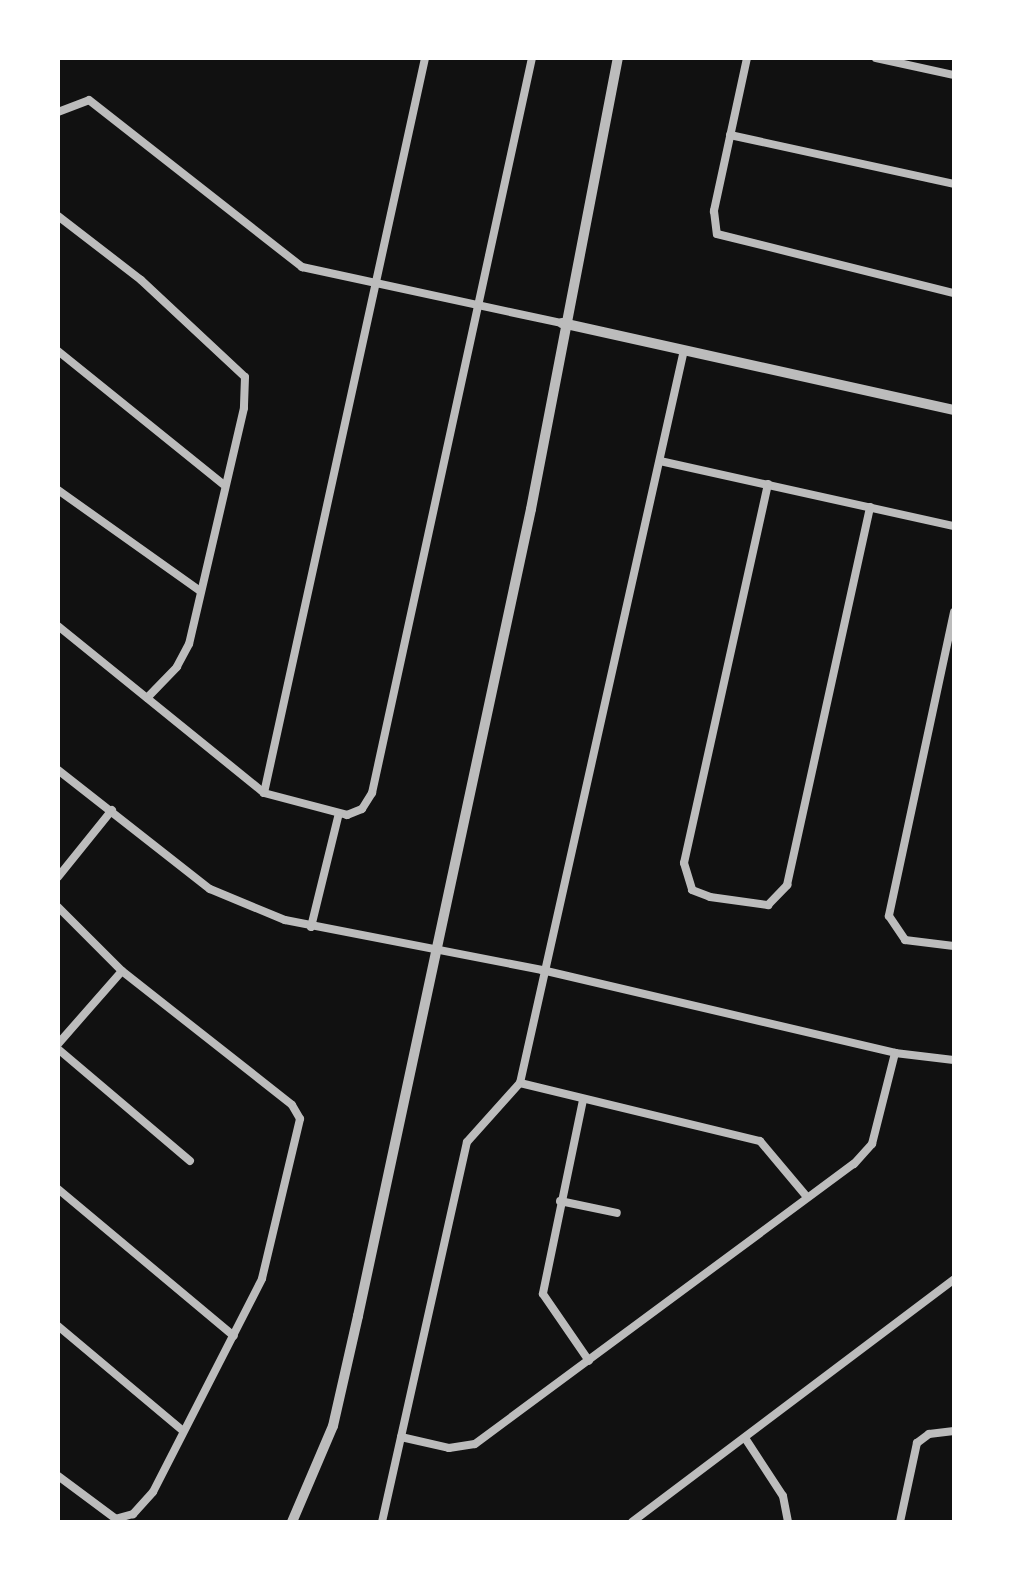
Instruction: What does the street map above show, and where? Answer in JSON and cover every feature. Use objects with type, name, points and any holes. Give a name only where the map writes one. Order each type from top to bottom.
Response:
[{"type":"street","points":[[264,792],[425,58]]},
{"type":"street","points":[[58,626],[264,792],[339,813],[359,813],[372,793],[532,58]]},
{"type":"street","points":[[292,1522],[333,1426],[530,509],[562,323],[618,58]]},
{"type":"street","points":[[747,58],[713,218],[723,240],[954,293]]},
{"type":"street","points":[[876,58],[954,75]]},
{"type":"street","points":[[58,112],[90,100],[282,257],[312,271],[954,410]]},
{"type":"street","points":[[730,135],[954,184]]},
{"type":"street","points":[[58,216],[242,371],[244,408],[186,652],[147,698]]},
{"type":"street","points":[[58,350],[224,484]]},
{"type":"street","points":[[382,1522],[467,1142],[520,1083],[542,970],[684,350]]},
{"type":"street","points":[[660,462],[954,526]]},
{"type":"street","points":[[768,484],[684,864],[692,890],[710,897],[768,905],[787,885],[870,507]]},
{"type":"street","points":[[58,490],[200,591]]},
{"type":"street","points":[[954,612],[889,916],[905,940],[954,946]]},
{"type":"street","points":[[58,770],[210,889],[311,927],[542,970],[895,1053],[954,1060]]},
{"type":"street","points":[[58,877],[112,810]]},
{"type":"street","points":[[311,927],[339,813]]},
{"type":"street","points":[[58,907],[122,971],[299,1114],[272,1251],[234,1336],[153,1492],[122,1519],[102,1512],[58,1476]]},
{"type":"street","points":[[122,971],[58,1047],[190,1161]]},
{"type":"street","points":[[401,1437],[470,1447],[807,1197],[872,1144],[895,1053]]},
{"type":"street","points":[[520,1083],[760,1141],[807,1197]]},
{"type":"street","points":[[584,1100],[543,1294],[589,1360]]},
{"type":"street","points":[[58,1189],[234,1336]]},
{"type":"street","points":[[560,1201],[616,1213]]},
{"type":"street","points":[[632,1522],[954,1279]]},
{"type":"street","points":[[58,1326],[183,1431]]},
{"type":"street","points":[[900,1522],[917,1444],[929,1434],[954,1431]]},
{"type":"street","points":[[746,1438],[783,1496],[788,1522]]}]
